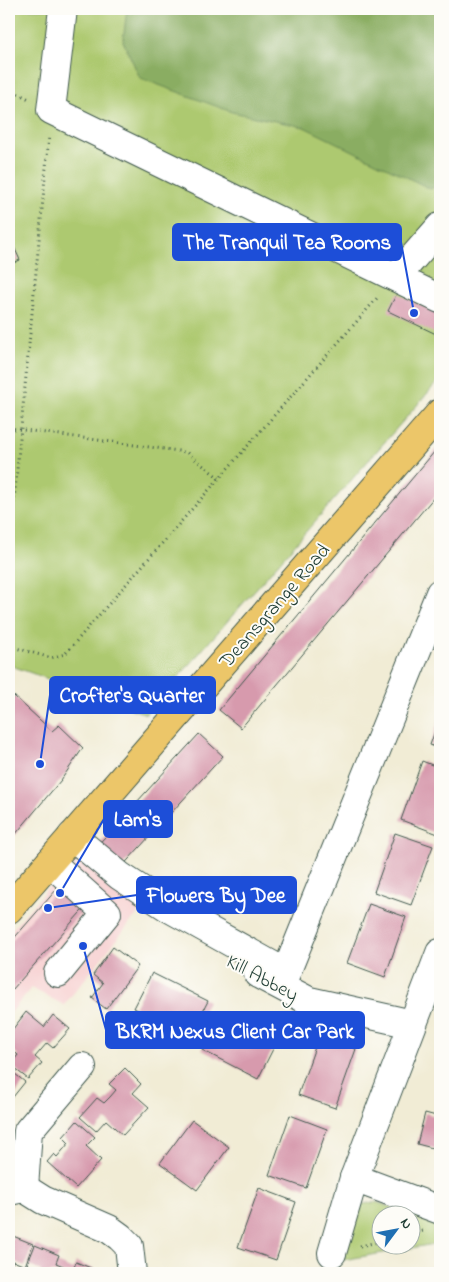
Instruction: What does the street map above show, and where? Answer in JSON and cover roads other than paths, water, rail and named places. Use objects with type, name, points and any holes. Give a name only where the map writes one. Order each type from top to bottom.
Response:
[{"type":"main road","name":"Deansgrange Road","points":[[9,909],[440,413]]},
{"type":"street","points":[[62,9],[51,110],[440,299]]},
{"type":"street","points":[[396,277],[440,227]]},
{"type":"street","points":[[72,836],[120,876],[169,908],[286,973],[440,593]]},
{"type":"street","points":[[50,862],[107,913],[58,973]]},
{"type":"street","name":"Kill Abbey","points":[[151,918],[309,1001],[412,1024]]},
{"type":"street","points":[[332,1252],[354,1178],[440,953]]},
{"type":"street","points":[[82,1067],[28,1131],[16,1189],[109,1229],[129,1246],[132,1273]]},
{"type":"street","points":[[354,1178],[440,1210]]},
{"type":"place","name":"The Tranquil Tea Rooms","points":[[414,313]]},
{"type":"place","name":"Crofter's Quarter","points":[[40,764]]},
{"type":"place","name":"Lam's","points":[[60,893]]},
{"type":"place","name":"Flowers By Dee","points":[[48,908]]},
{"type":"place","name":"BKRM Nexus Client Car Park","points":[[83,946]]}]
